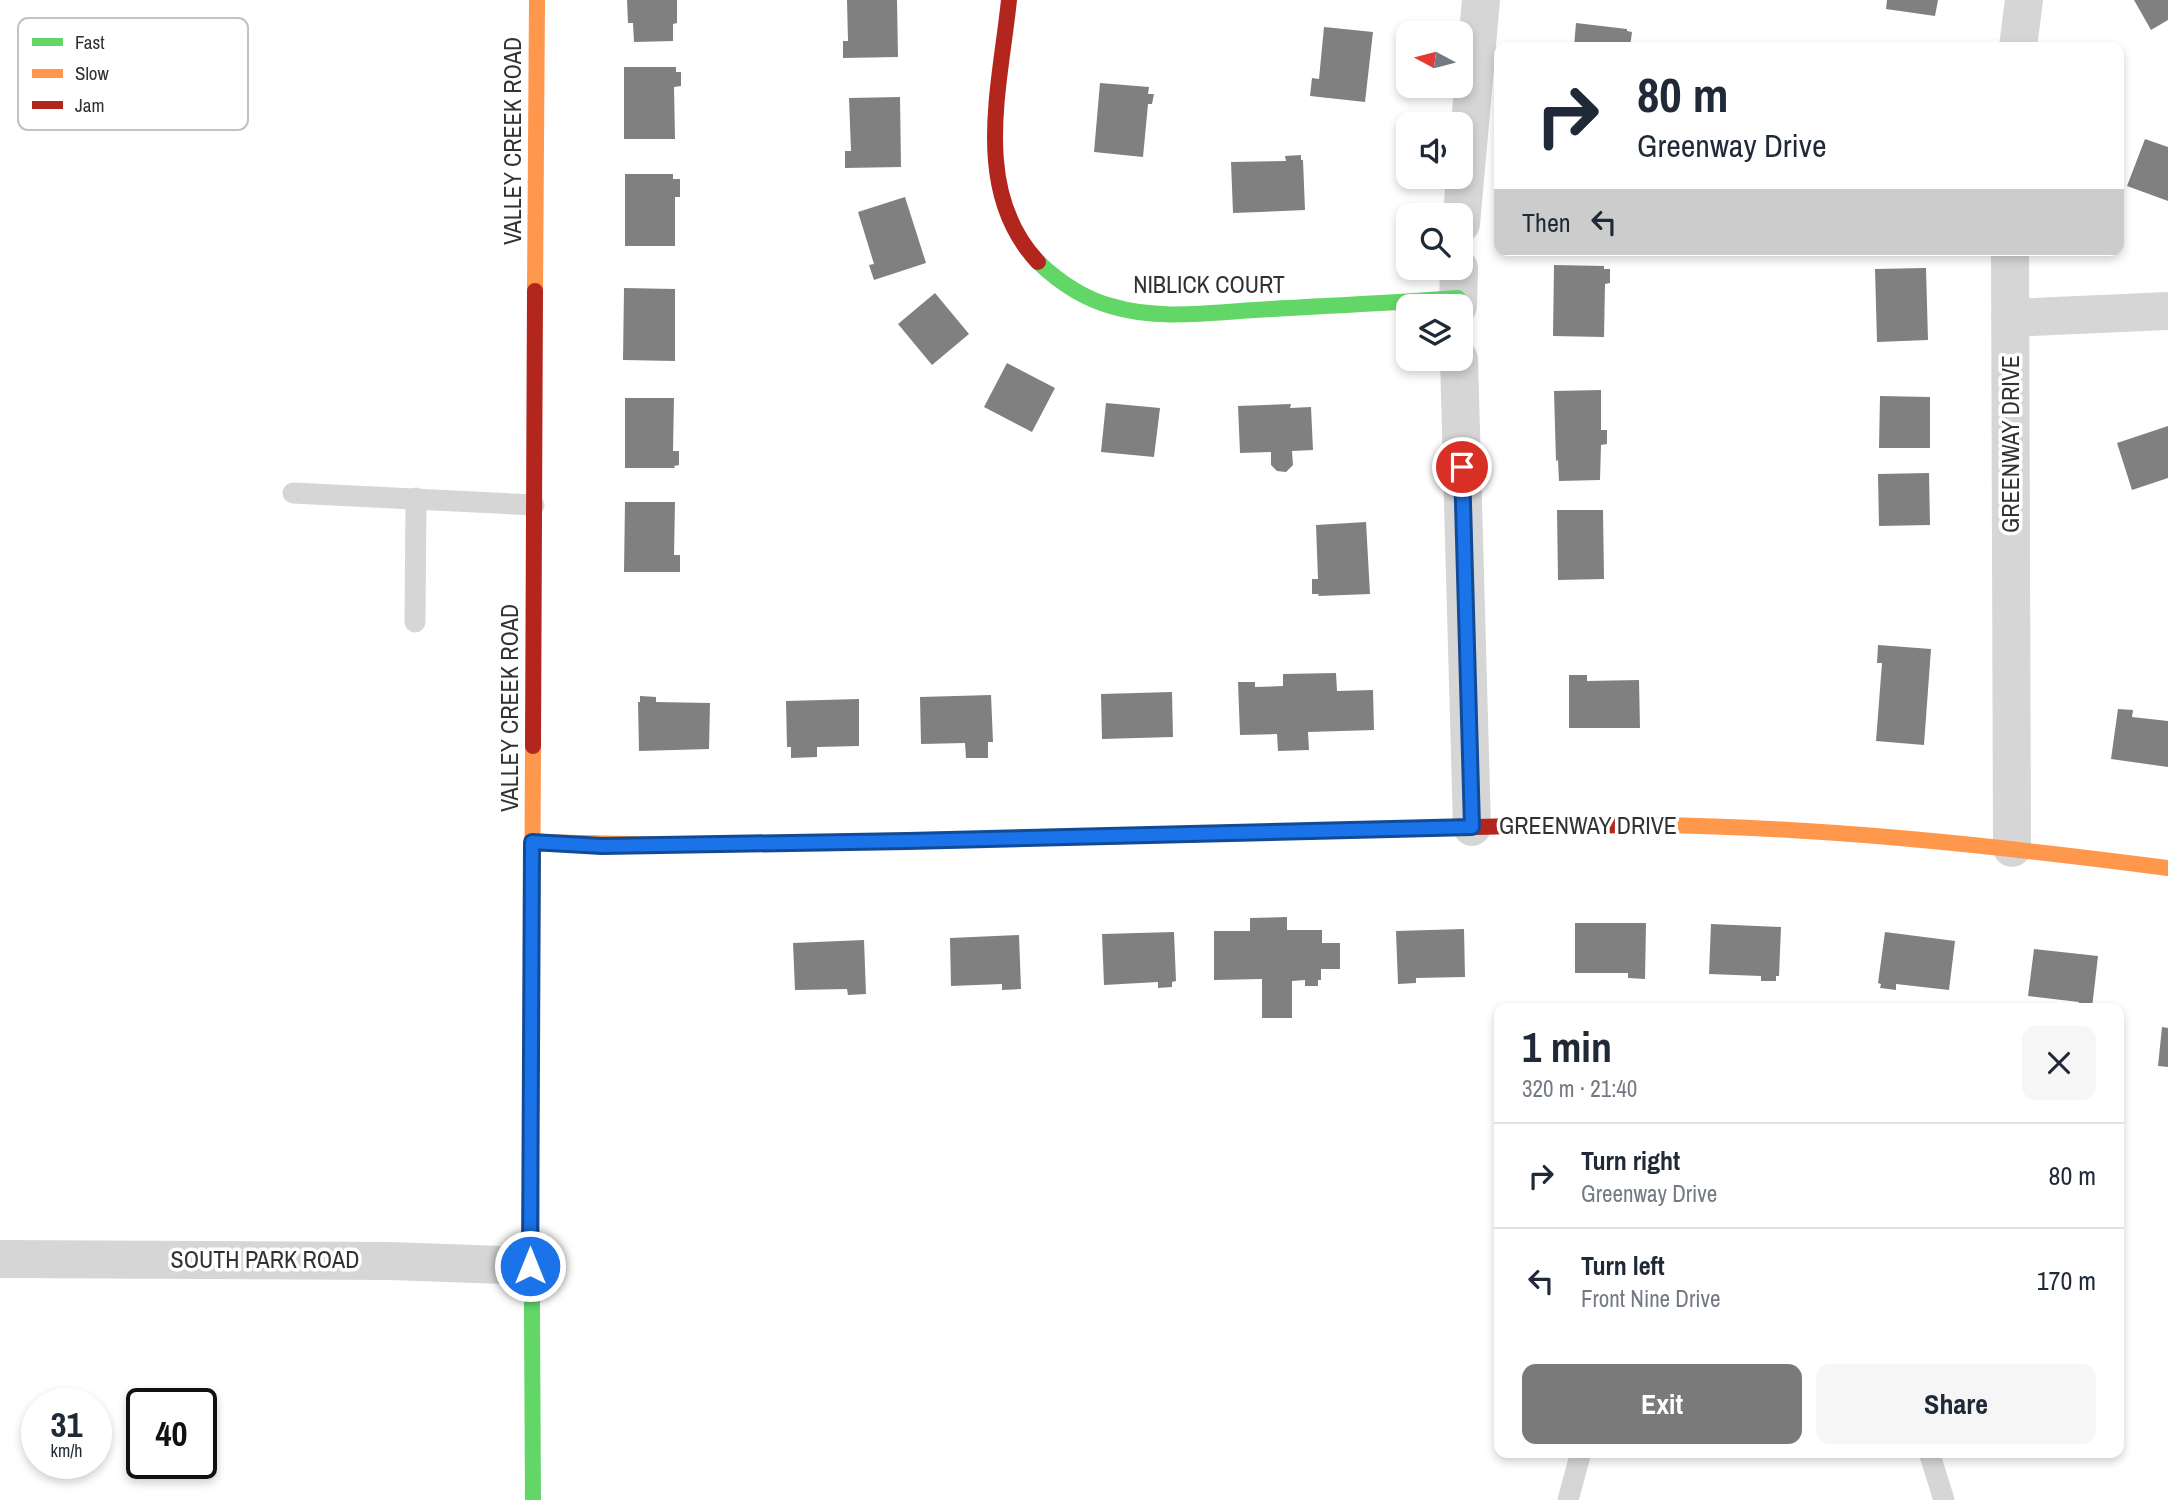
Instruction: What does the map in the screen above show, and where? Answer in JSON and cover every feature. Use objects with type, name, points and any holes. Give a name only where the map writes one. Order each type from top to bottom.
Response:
[{"type":"street","name":"VALLEY CREEK ROAD","points":[[533,1500],[530,1266],[537,0]]},
{"type":"street","name":"NIBLICK COURT","points":[[1009,0],[995,136],[997,181],[1008,220],[1028,251],[1053,278],[1080,295],[1113,307],[1149,312],[1226,311],[1458,291]]},
{"type":"street","points":[[1463,203],[1481,0]]},
{"type":"street","points":[[2019,42],[2024,0]]},
{"type":"street","name":"GREENWAY DRIVE","points":[[2010,256],[2012,848]]},
{"type":"street","points":[[2010,317],[2168,310]]},
{"type":"street","points":[[1459,371],[1472,827]]},
{"type":"street","name":"GREENWAY DRIVE","points":[[532,842],[602,846],[1667,825],[1828,832],[2012,848],[2168,868]]},
{"type":"street","name":"SOUTH PARK ROAD","points":[[0,1259],[390,1261],[530,1266]]},
{"type":"lane","points":[[293,493],[534,505]]},
{"type":"lane","points":[[415,622],[416,498]]},
{"type":"lane","points":[[1568,1500],[1579,1458]]},
{"type":"lane","points":[[1931,1458],[1944,1500]]},
{"type":"building","points":[[627,0],[677,0],[677,23],[673,24],[673,41],[634,42],[633,23],[628,23]]},
{"type":"building","points":[[847,0],[897,0],[898,57],[843,58],[843,41],[848,41]]},
{"type":"building","points":[[1887,0],[1938,0],[1935,16],[1886,9]]},
{"type":"building","points":[[2134,0],[2168,0],[2168,20],[2151,30]]},
{"type":"building","points":[[1576,23],[1627,29],[1632,32],[1631,42],[1574,42]]},
{"type":"building","points":[[1324,27],[1373,32],[1365,102],[1310,96],[1312,78],[1319,79]]},
{"type":"building","points":[[624,67],[676,67],[676,72],[681,72],[681,86],[674,87],[675,139],[624,139]]},
{"type":"building","points":[[1100,83],[1149,87],[1148,94],[1154,94],[1152,104],[1148,104],[1143,157],[1094,152]]},
{"type":"building","points":[[900,97],[901,167],[845,168],[845,151],[851,151],[849,98]]},
{"type":"building","points":[[2145,139],[2168,147],[2168,201],[2127,186]]},
{"type":"building","points":[[1301,155],[1305,210],[1233,213],[1231,162],[1286,161],[1285,156]]},
{"type":"building","points":[[625,174],[673,174],[673,179],[680,179],[680,197],[675,197],[675,246],[625,246]]},
{"type":"building","points":[[905,197],[926,263],[874,280],[869,265],[874,264],[858,212]]},
{"type":"building","points":[[1554,265],[1604,266],[1604,269],[1610,269],[1610,283],[1605,284],[1604,337],[1553,336]]},
{"type":"building","points":[[1926,268],[1928,340],[1877,342],[1875,269]]},
{"type":"building","points":[[624,288],[675,289],[675,361],[623,360]]},
{"type":"building","points":[[935,293],[969,334],[932,365],[898,324]]},
{"type":"building","points":[[1007,363],[1055,388],[1032,432],[984,407]]},
{"type":"building","points":[[1601,390],[1601,430],[1607,430],[1607,444],[1601,445],[1600,480],[1559,481],[1554,391]]},
{"type":"building","points":[[1880,396],[1930,397],[1930,448],[1879,448]]},
{"type":"building","points":[[625,398],[674,398],[673,451],[679,451],[679,465],[674,466],[675,468],[625,468]]},
{"type":"building","points":[[1106,403],[1160,408],[1154,457],[1101,452]]},
{"type":"building","points":[[1291,404],[1290,408],[1311,407],[1313,450],[1292,451],[1293,465],[1286,472],[1277,471],[1271,465],[1271,452],[1240,453],[1238,406]]},
{"type":"building","points":[[2168,426],[2168,478],[2132,490],[2117,443]]},
{"type":"building","points":[[1929,473],[1930,525],[1879,526],[1878,474]]},
{"type":"building","points":[[625,502],[675,502],[674,555],[680,555],[680,572],[624,572]]},
{"type":"building","points":[[1557,510],[1603,510],[1604,579],[1558,580]]},
{"type":"building","points":[[1366,522],[1370,594],[1312,594],[1312,579],[1318,579],[1316,525]]},
{"type":"building","points":[[1878,645],[1931,649],[1924,745],[1876,741],[1882,663],[1877,663]]},
{"type":"building","points":[[1336,673],[1337,691],[1373,690],[1374,730],[1308,732],[1309,750],[1278,751],[1277,734],[1240,735],[1238,682],[1255,682],[1255,687],[1283,686],[1283,674]]},
{"type":"building","points":[[1569,675],[1587,675],[1587,681],[1639,680],[1640,728],[1569,728]]},
{"type":"building","points":[[1172,692],[1173,737],[1102,739],[1101,694]]},
{"type":"building","points":[[991,695],[993,742],[988,742],[988,758],[966,758],[965,743],[921,744],[920,697]]},
{"type":"building","points":[[640,696],[656,697],[656,702],[710,703],[709,749],[639,751]]},
{"type":"building","points":[[859,699],[859,746],[817,747],[817,757],[791,758],[791,747],[787,747],[786,701]]},
{"type":"building","points":[[2118,709],[2133,710],[2132,717],[2168,721],[2168,767],[2111,759]]},
{"type":"building","points":[[1287,917],[1287,930],[1322,930],[1322,943],[1340,943],[1340,969],[1321,969],[1318,986],[1305,986],[1305,980],[1292,981],[1292,1018],[1262,1018],[1262,979],[1214,980],[1214,931],[1250,931],[1250,918]]},
{"type":"building","points":[[1575,923],[1646,923],[1645,979],[1628,978],[1628,973],[1575,973]]},
{"type":"building","points":[[1711,924],[1781,927],[1779,976],[1776,976],[1776,981],[1761,981],[1761,976],[1709,974]]},
{"type":"building","points":[[1464,929],[1465,977],[1416,978],[1416,983],[1398,984],[1396,931]]},
{"type":"building","points":[[1174,932],[1176,981],[1172,982],[1172,987],[1158,988],[1158,982],[1104,985],[1102,934]]},
{"type":"building","points":[[1885,932],[1955,941],[1949,990],[1896,984],[1896,990],[1880,988],[1881,984],[1878,983]]},
{"type":"building","points":[[1019,935],[1021,989],[1002,990],[1002,984],[951,986],[950,938]]},
{"type":"building","points":[[864,940],[866,994],[848,995],[847,989],[795,990],[793,943]]},
{"type":"building","points":[[2034,949],[2098,956],[2093,1003],[2028,996]]},
{"type":"building","points":[[2162,1027],[2168,1028],[2168,1067],[2158,1066]]},
{"type":"traffic: fast","points":[[1038,262],[1063,283],[1090,299],[1146,313],[1201,314],[1396,302]]},
{"type":"traffic: fast","points":[[531,1131],[533,1500]]},
{"type":"traffic: slow","points":[[535,291],[537,0]]},
{"type":"traffic: slow","points":[[531,1131],[533,746]]},
{"type":"traffic: slow","points":[[1652,825],[1782,829],[1911,839],[2168,868]]},
{"type":"traffic: slow","points":[[532,842],[680,845],[1086,837]]},
{"type":"traffic: jam","points":[[1009,0],[997,103],[997,171],[1004,203],[1017,234],[1038,262]]},
{"type":"traffic: jam","points":[[533,746],[535,291]]},
{"type":"traffic: jam","points":[[1086,837],[1652,825]]},
{"type":"route","points":[[530,1266],[532,842],[602,846],[1472,827],[1462,467]]}]
